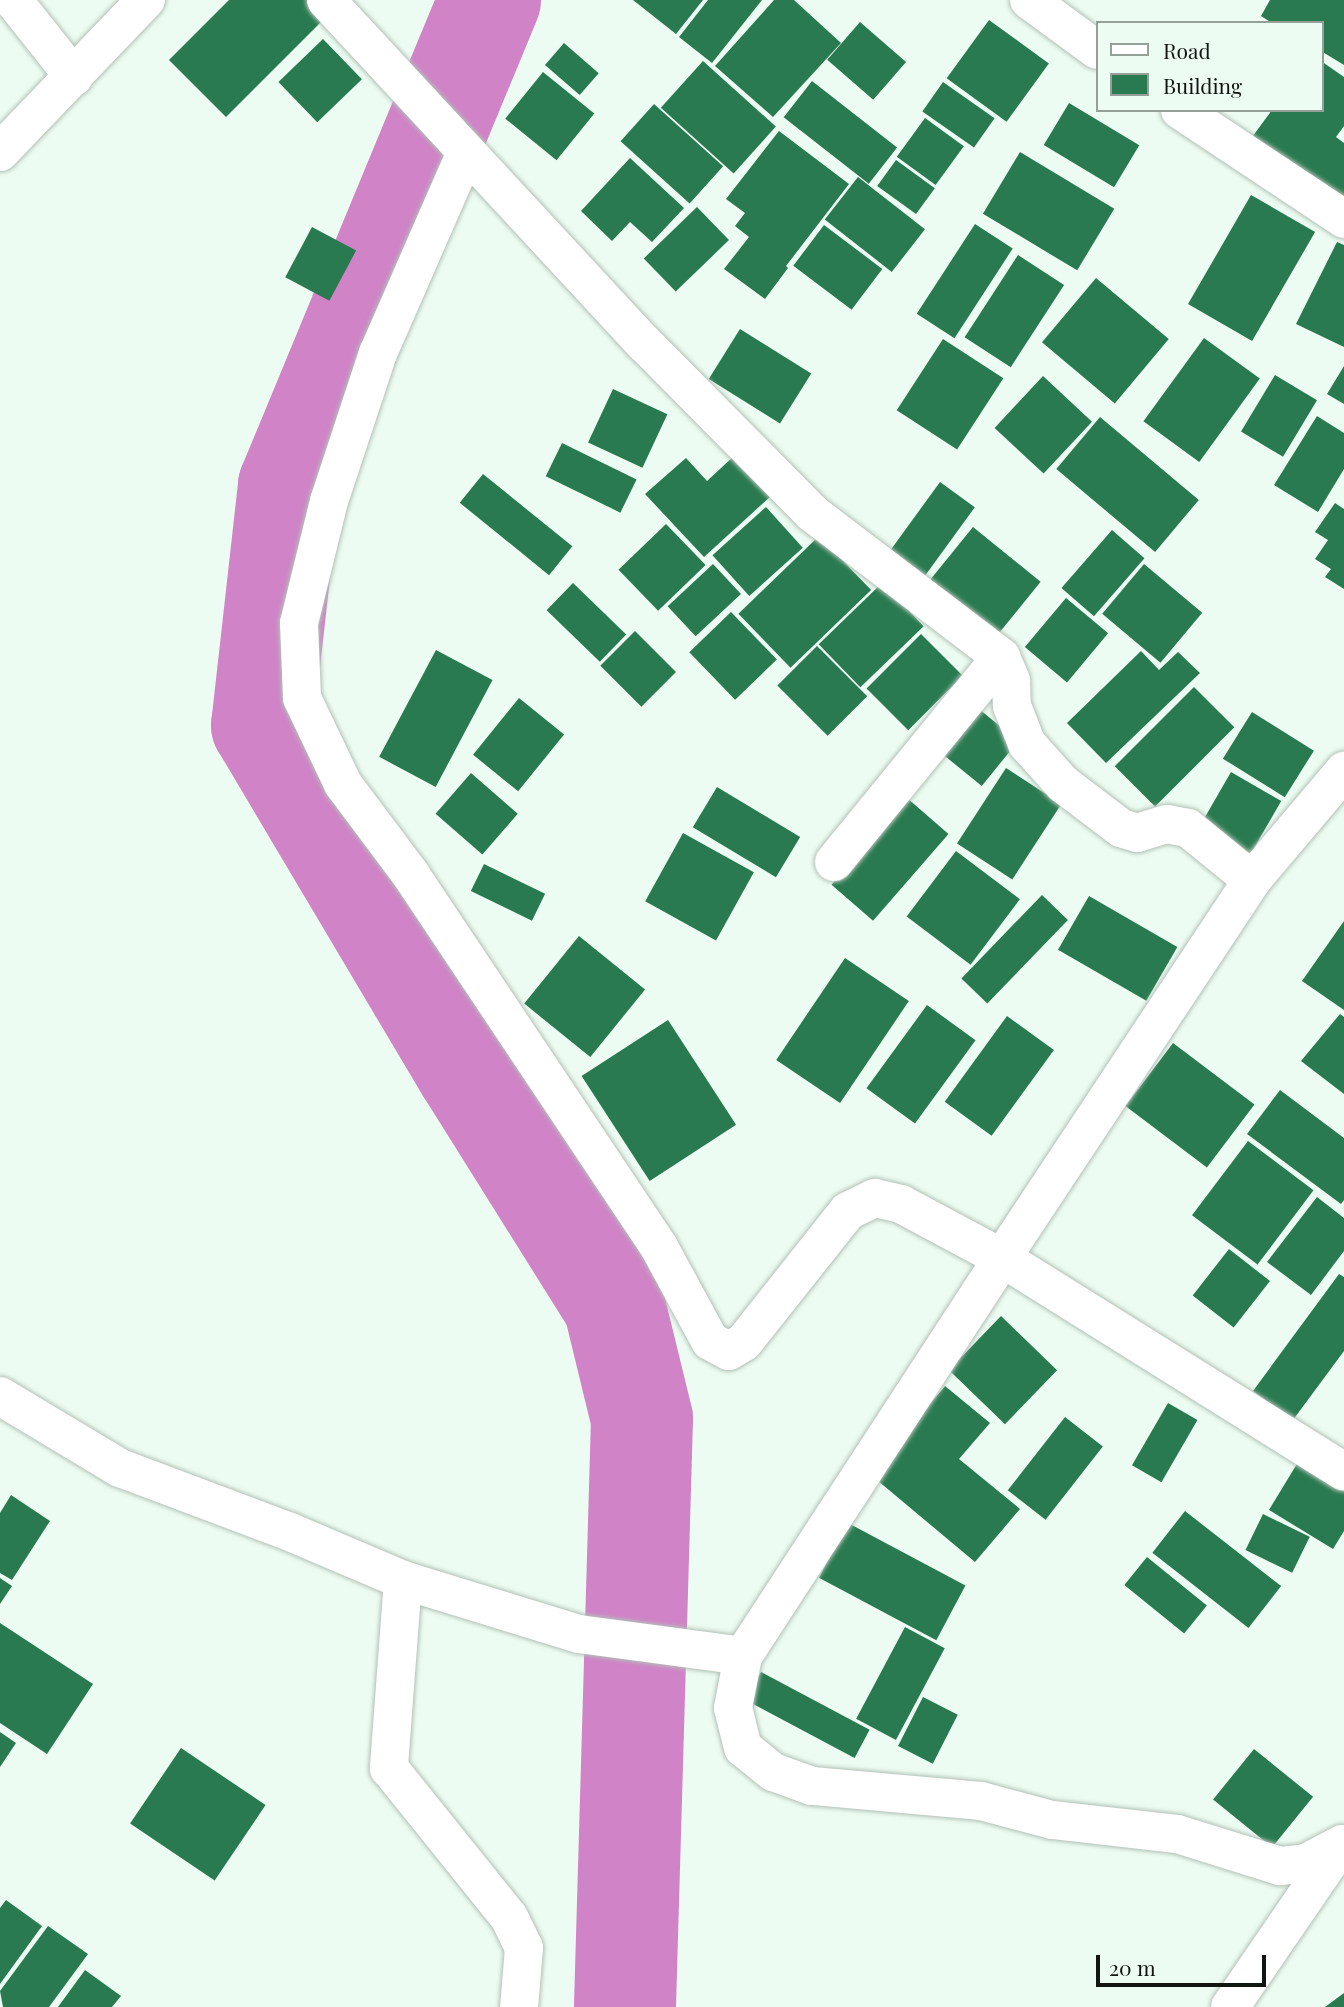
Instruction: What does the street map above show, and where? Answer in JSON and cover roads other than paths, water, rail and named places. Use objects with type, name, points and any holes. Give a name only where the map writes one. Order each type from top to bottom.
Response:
[{"type":"street","points":[[13,0],[74,78]]},
{"type":"street","points":[[0,152],[74,78],[146,0]]},
{"type":"street","points":[[326,0],[645,344],[812,513],[1001,657],[1011,681],[1012,706],[1027,744],[1063,784],[1121,828],[1138,833],[1167,824],[1188,828],[1252,880]]},
{"type":"street","points":[[1029,0],[1096,50]]},
{"type":"street","points":[[1183,112],[1344,219]]},
{"type":"street","points":[[466,152],[378,353],[329,500],[299,623],[302,698],[344,784],[411,875],[659,1247],[710,1341],[729,1351],[744,1342],[848,1210],[875,1198],[901,1204],[1002,1258],[1344,1472]]},
{"type":"street","points":[[834,862],[1001,657]]},
{"type":"street","points":[[1343,1842],[1306,1863],[1280,1866],[1177,1834],[1052,1820],[981,1801],[812,1786],[773,1772],[743,1748],[733,1708],[743,1656],[1002,1258],[1252,880],[1344,771]]},
{"type":"street","points":[[0,1396],[120,1468],[290,1532],[404,1580],[579,1634],[743,1656]]},
{"type":"street","points":[[404,1580],[389,1768],[509,1917],[524,1948],[519,2007]]},
{"type":"street","points":[[1230,2007],[1343,1842]]},
{"type":"waterway","points":[[490,0],[289,486],[262,725],[467,1070],[614,1304],[642,1419],[625,2007]]}]
